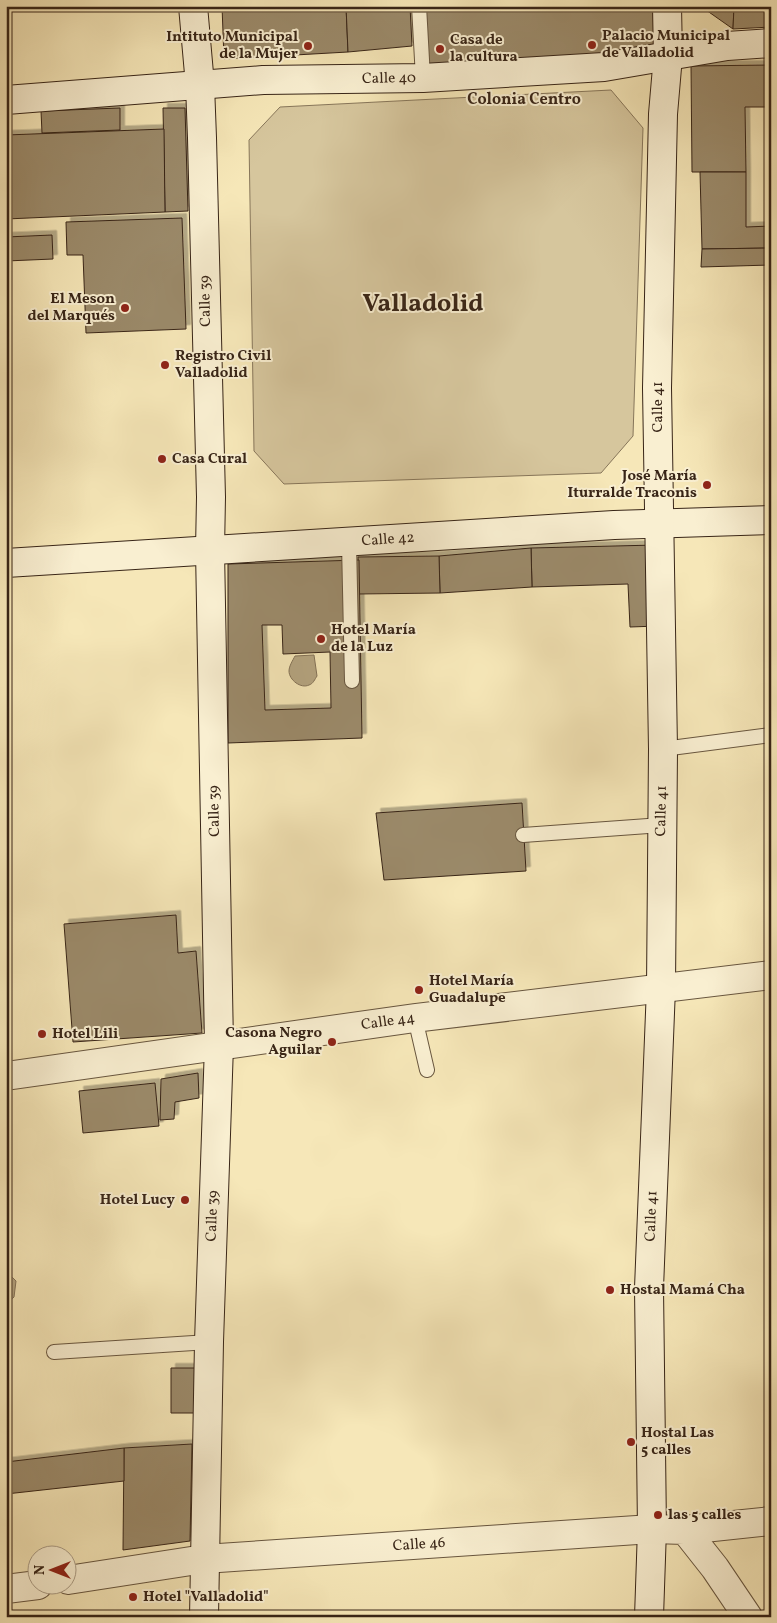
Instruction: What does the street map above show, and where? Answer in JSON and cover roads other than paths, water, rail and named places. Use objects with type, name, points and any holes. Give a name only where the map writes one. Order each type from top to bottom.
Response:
[{"type":"main road","name":"Calle 39","points":[[193,6],[200,85],[211,497],[210,550],[218,1045],[209,1342],[204,1617]]},
{"type":"main road","name":"Calle 41","points":[[649,1617],[652,1530],[649,1288],[661,988],[663,749],[657,378],[663,114],[668,56],[667,6]]},
{"type":"main road","name":"Calle 40","points":[[6,100],[263,80],[423,78],[604,67],[727,46],[771,42]]},
{"type":"main road","name":"Calle 42","points":[[6,563],[659,523],[771,520]]},
{"type":"main road","name":"Calle 44","points":[[6,1076],[415,1018],[771,976]]},
{"type":"main road","name":"Calle 46","points":[[78,1578],[204,1559],[652,1530],[685,1530],[771,1521]]},
{"type":"main road","points":[[685,1530],[715,1568],[748,1617]]},
{"type":"main road","points":[[6,1589],[28,1586]]},
{"type":"lane","points":[[419,6],[423,78]]},
{"type":"lane","points":[[349,543],[352,680]]},
{"type":"lane","points":[[663,749],[771,735]]},
{"type":"lane","points":[[523,835],[662,825]]},
{"type":"lane","points":[[415,1018],[427,1070]]},
{"type":"lane","points":[[54,1352],[209,1342]]},
{"type":"place","name":"Palacio Municipal de Valladolid","points":[[592,45]]},
{"type":"place","name":"Intituto Municipal de la Mujer","points":[[308,46]]},
{"type":"place","name":"Casa de la cultura","points":[[440,49]]},
{"type":"place","name":"El Meson del Marqués","points":[[125,308]]},
{"type":"place","name":"Registro Civil Valladolid","points":[[165,365]]},
{"type":"place","name":"Casa Cural","points":[[162,459]]},
{"type":"place","name":"José María Iturralde Traconis","points":[[707,485]]},
{"type":"place","name":"Hotel María de la Luz","points":[[321,639]]},
{"type":"place","name":"Hotel María Guadalupe","points":[[419,990]]},
{"type":"place","name":"Hotel Lili","points":[[42,1034]]},
{"type":"place","name":"Casona Negro Aguilar","points":[[332,1042]]},
{"type":"place","name":"Hotel Lucy","points":[[185,1200]]},
{"type":"place","name":"Hostal Mamá Cha","points":[[610,1290]]},
{"type":"place","name":"Hostal Las 5 calles","points":[[631,1442]]},
{"type":"place","name":"las 5 calles","points":[[658,1515]]},
{"type":"place","name":"Hotel \"Valladolid\"","points":[[133,1597]]},
{"type":"district","name":"Colonia Centro","points":[[524,100]]},
{"type":"district","name":"Valladolid","points":[[423,304]]}]
